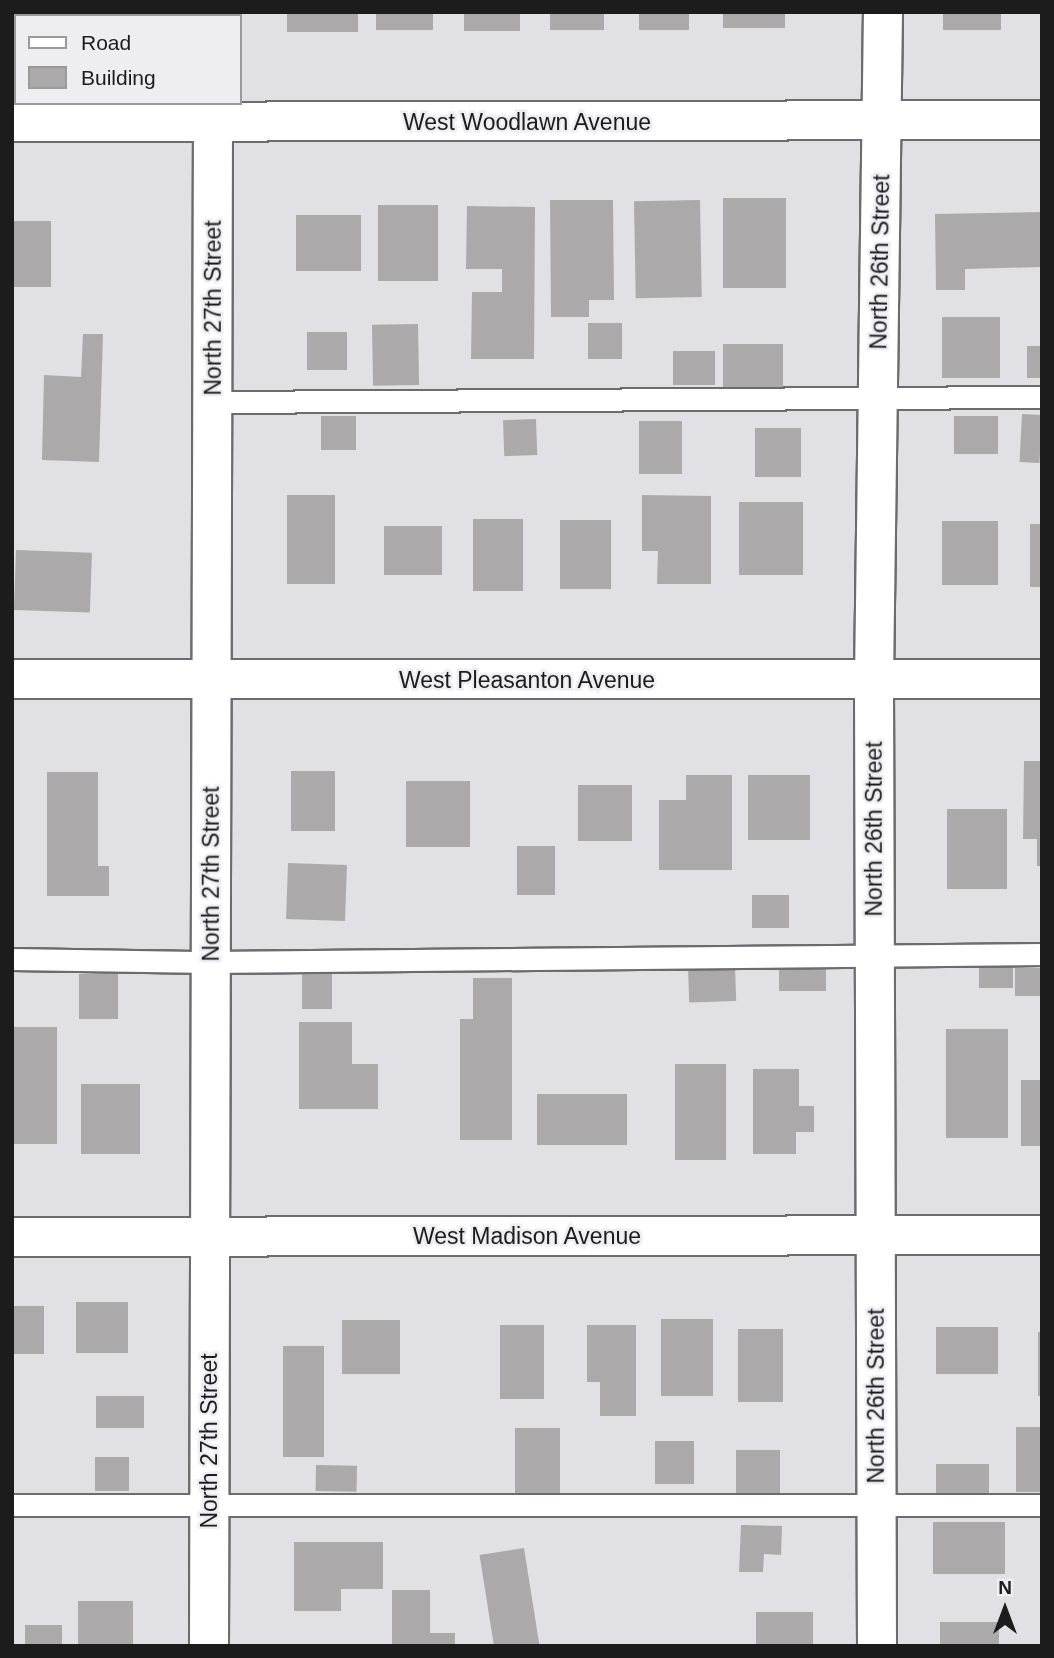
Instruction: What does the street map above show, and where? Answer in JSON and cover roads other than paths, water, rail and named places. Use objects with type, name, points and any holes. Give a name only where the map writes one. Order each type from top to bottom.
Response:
[{"type":"street","name":"North 26th Street","points":[[877,1646],[874,680],[883,12]]},
{"type":"street","name":"West Woodlawn Avenue","points":[[12,122],[214,113],[1042,120]]},
{"type":"street","name":"North 27th Street","points":[[209,1646],[214,113]]},
{"type":"street","name":"West Pleasanton Avenue","points":[[12,679],[1042,679]]},
{"type":"street","name":"West Madison Avenue","points":[[12,1237],[1042,1235]]},
{"type":"lane","points":[[213,402],[1042,397]]},
{"type":"lane","points":[[12,959],[211,962],[1042,954]]},
{"type":"lane","points":[[12,1505],[1042,1505]]}]
